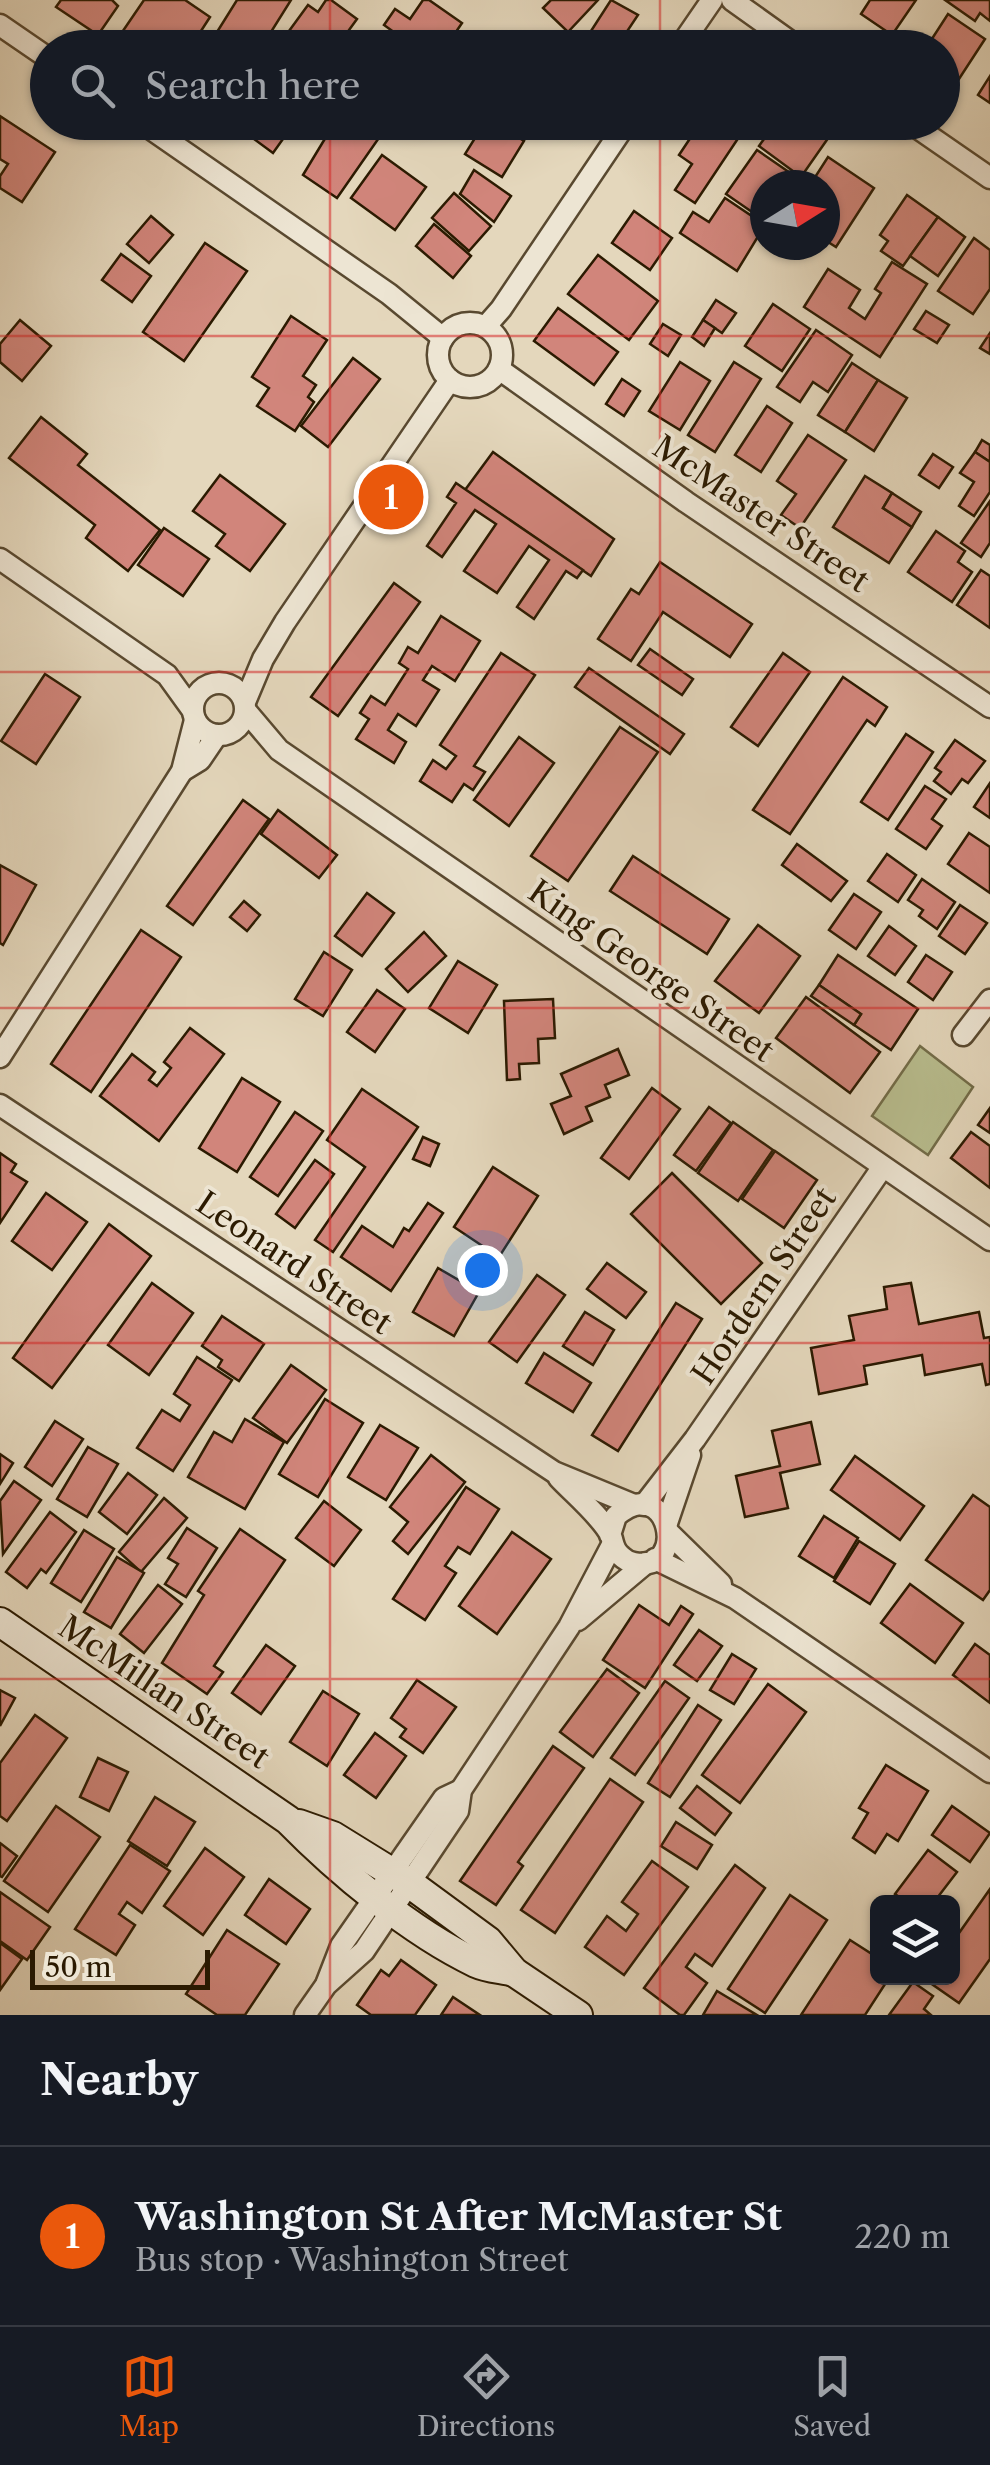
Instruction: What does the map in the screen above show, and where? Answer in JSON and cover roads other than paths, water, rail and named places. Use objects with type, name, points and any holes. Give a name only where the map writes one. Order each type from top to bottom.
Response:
[{"type":"main road","name":"McMillan Street","points":[[0,1622],[288,1820],[321,1854],[384,1904],[478,1964],[514,1972]]},
{"type":"main road","name":"McMillan Street","points":[[288,1820],[333,1836],[400,1878],[488,1941],[514,1972],[578,2015]]},
{"type":"street","points":[[691,30],[712,0]]},
{"type":"street","points":[[732,0],[774,30]]},
{"type":"street","points":[[0,25],[30,46]]},
{"type":"street","points":[[167,140],[389,294],[442,338]]},
{"type":"street","points":[[486,326],[616,140]]},
{"type":"street","points":[[935,140],[990,178]]},
{"type":"street","points":[[462,323],[486,326],[501,344],[499,369],[482,385],[465,386],[450,380],[440,365],[442,338],[462,323]]},
{"type":"street","name":"McMaster Street","points":[[499,369],[686,502],[990,707]]},
{"type":"street","points":[[182,770],[200,760],[221,735],[240,726],[263,659],[285,622],[450,380]]},
{"type":"street","points":[[0,559],[167,675],[200,728],[221,735]]},
{"type":"street","points":[[0,1057],[182,770],[196,696],[263,659]]},
{"type":"street","points":[[167,675],[236,689],[245,707]]},
{"type":"street","name":"King George Street","points":[[245,707],[279,750],[990,1240]]},
{"type":"street","name":"King George Street","points":[[221,735],[279,750]]},
{"type":"street","points":[[964,1036],[990,1000]]},
{"type":"street","name":"Leonard Street","points":[[0,1104],[554,1472],[639,1505]]},
{"type":"street","name":"Hordern Street","points":[[639,1505],[696,1439],[882,1168]]},
{"type":"street","name":"Hordern Street","points":[[668,1528],[696,1439]]},
{"type":"street","name":"Leonard Street","points":[[554,1472],[611,1540]]},
{"type":"street","points":[[305,2015],[326,1985],[364,1951],[384,1904],[444,1798],[462,1790],[569,1627],[611,1540],[616,1516],[639,1505],[662,1514],[668,1528],[735,1598]]},
{"type":"street","points":[[569,1627],[663,1552],[668,1528]]},
{"type":"street","points":[[611,1540],[626,1560],[651,1561],[735,1598],[990,1772]]},
{"type":"place","name":"Washington St After McMaster St","points":[[391,497]]}]
